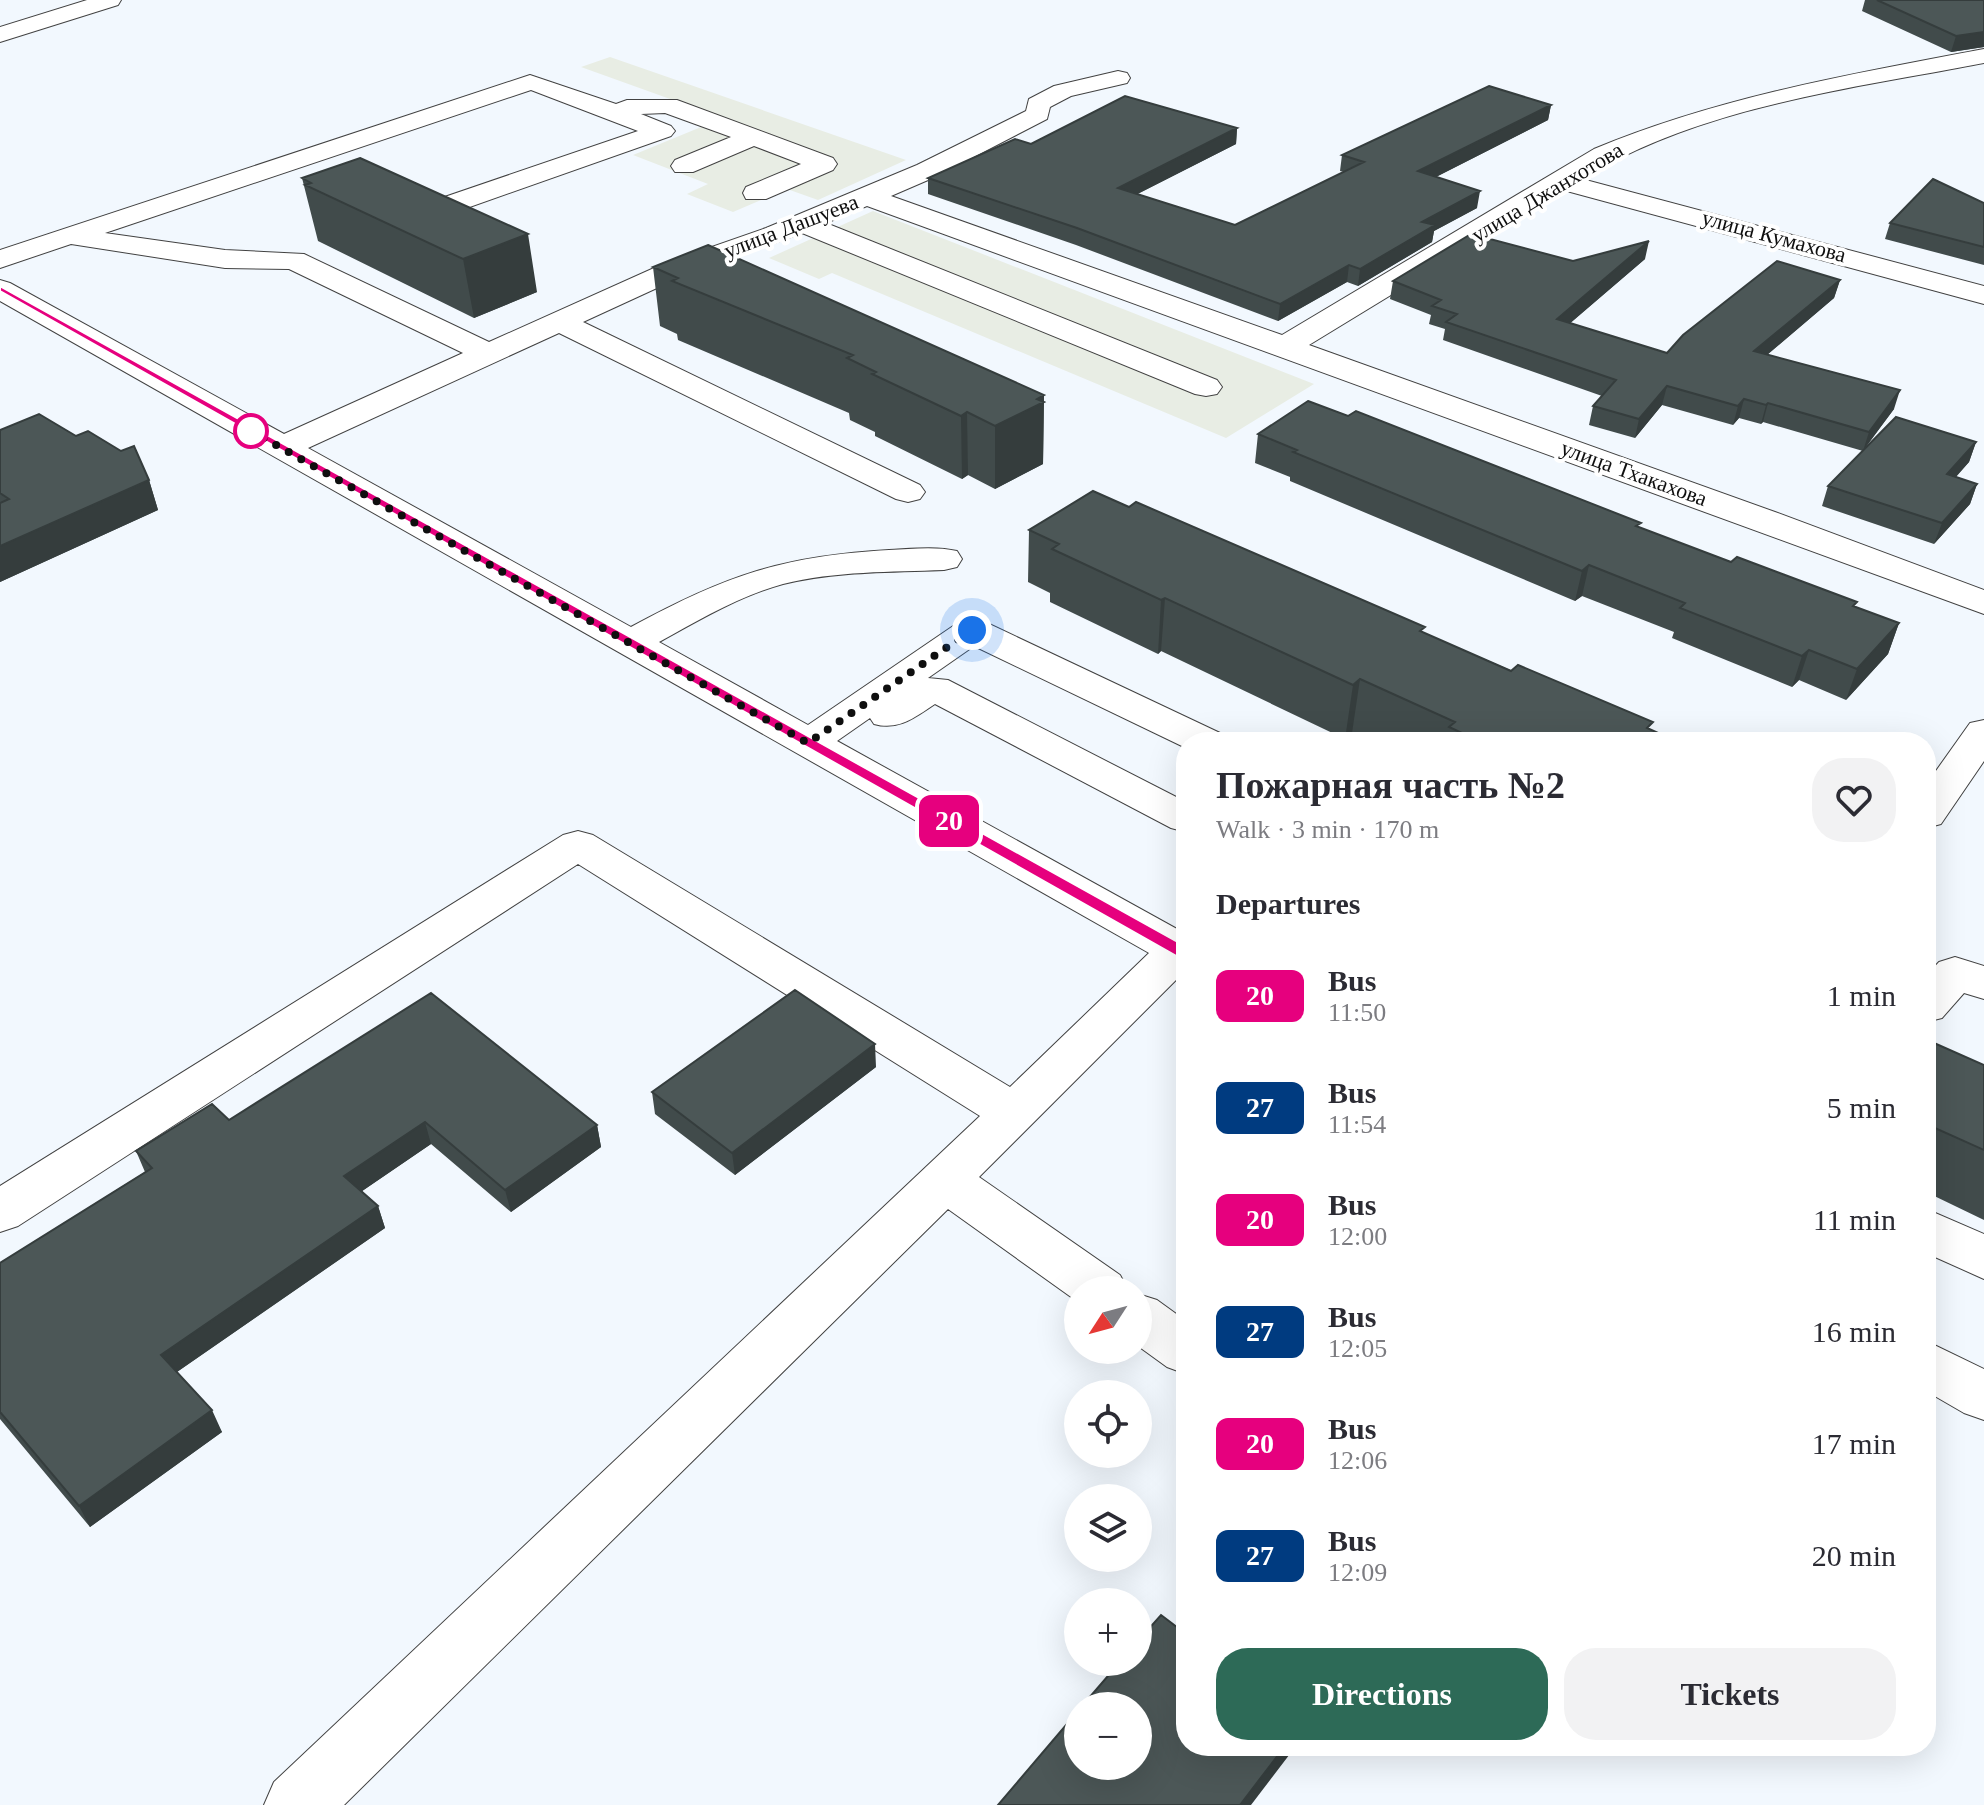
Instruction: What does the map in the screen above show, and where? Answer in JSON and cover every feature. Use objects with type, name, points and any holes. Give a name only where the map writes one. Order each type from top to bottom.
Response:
[{"type":"street","points":[[0,35],[110,0]]},
{"type":"street","name":"улица Джанхотова","points":[[1282,348],[1563,182],[1603,155],[1693,118],[1984,56]]},
{"type":"street","name":"улица Дашуева","points":[[280,448],[673,270],[801,223],[926,171],[1038,114],[1038,104],[1063,91],[1118,78]]},
{"type":"street","points":[[0,259],[530,82],[662,131],[437,209]]},
{"type":"street","points":[[603,108],[668,105],[824,164],[756,193]]},
{"type":"street","points":[[684,166],[754,137]]},
{"type":"street","name":"улица Кумахова","points":[[1563,182],[1856,258],[1984,295]]},
{"type":"street","points":[[866,196],[1282,348]]},
{"type":"street","points":[[801,223],[1206,387]]},
{"type":"street","points":[[73,237],[225,259],[294,260],[489,354]]},
{"type":"street","points":[[0,289],[1176,949]]},
{"type":"street","points":[[560,322],[908,492]]},
{"type":"street","name":"улица Тхакахова","points":[[1282,348],[1763,519],[1984,603]]},
{"type":"street","points":[[629,643],[707,602],[745,585],[777,576],[839,564],[944,559]]},
{"type":"street","points":[[818,748],[972,630],[1185,732]]},
{"type":"street","points":[[818,748],[934,688],[1176,814]]},
{"type":"street","points":[[1936,801],[1984,732]]},
{"type":"street","points":[[0,1212],[578,845],[1014,1113]]},
{"type":"street","points":[[297,1805],[1176,958]]},
{"type":"street","points":[[1936,995],[1955,973],[1984,983]]},
{"type":"street","points":[[945,1180],[1081,1276]]},
{"type":"street","points":[[1936,1234],[1984,1258]]},
{"type":"street","points":[[1152,1326],[1176,1344]]},
{"type":"street","points":[[1936,1370],[1984,1396]]},
{"type":"shaded area","points":[[610,57],[906,160],[818,200],[787,189],[733,212],[687,194],[708,184],[633,155],[723,118],[581,67]]},
{"type":"shaded area","points":[[873,211],[1314,384],[1226,438],[832,273],[819,279],[769,258]]},
{"type":"building","points":[[1877,0],[1984,0],[1984,32],[1956,36]]},
{"type":"building","points":[[1489,86],[1551,105],[1418,171],[1480,191],[1422,222],[1435,225],[1360,269],[1349,265],[1280,304],[1077,228],[928,178],[1015,139],[1031,144],[1125,96],[1237,128],[1118,188],[1235,225],[1364,162],[1342,155]]},
{"type":"building","points":[[360,158],[528,234],[463,259],[305,185],[311,183],[302,178]]},
{"type":"building","points":[[1933,179],[1984,203],[1984,247],[1890,223]]},
{"type":"building","points":[[1471,234],[1573,261],[1649,241],[1557,319],[1667,353],[1683,335],[1777,261],[1840,280],[1754,351],[1900,390],[1869,432],[1768,403],[1744,399],[1738,406],[1667,386],[1639,419],[1593,406],[1616,380],[1446,322],[1457,314],[1432,306],[1441,300],[1393,281]]},
{"type":"building","points":[[708,245],[1044,395],[1037,399],[1044,402],[995,426],[967,412],[961,416],[872,374],[876,372],[847,358],[853,355],[672,281],[678,278],[653,267]]},
{"type":"building","points":[[1308,401],[1348,416],[1356,411],[1641,523],[1636,526],[1731,562],[1737,557],[1857,602],[1853,606],[1899,623],[1857,669],[1809,650],[1802,656],[1680,608],[1685,603],[1589,565],[1582,571],[1293,452],[1297,450],[1258,434]]},
{"type":"building","points":[[39,414],[76,436],[88,431],[121,451],[134,446],[149,480],[0,546],[0,503],[9,499],[0,493],[0,430]]},
{"type":"building","points":[[1896,417],[1976,442],[1947,474],[1977,484],[1942,523],[1828,486]]},
{"type":"building","points":[[1093,491],[1129,507],[1136,502],[1425,627],[1420,631],[1511,671],[1518,665],[1653,722],[1647,728],[1656,732],[1460,732],[1449,727],[1455,722],[1360,679],[1353,685],[1052,549],[1059,544],[1029,530]]},
{"type":"building","points":[[795,990],[875,1044],[732,1153],[652,1092]]},
{"type":"building","points":[[431,993],[597,1125],[505,1190],[425,1122],[344,1176],[378,1206],[161,1355],[212,1410],[79,1506],[0,1412],[0,1263],[152,1168],[136,1151],[212,1104],[229,1120]]},
{"type":"building","points":[[1936,1044],[1984,1065],[1984,1150],[1936,1128]]},
{"type":"building","points":[[1161,1615],[1176,1626],[1176,1756],[1277,1756],[1240,1805],[998,1805],[1064,1727],[1064,1780],[1152,1780],[1152,1692],[1094,1692],[1108,1676],[1152,1676],[1152,1625]]},
{"type":"bus line","name":"20","points":[[0,289],[1176,948]]},
{"type":"route","points":[[251,431],[808,743],[972,630]]}]
